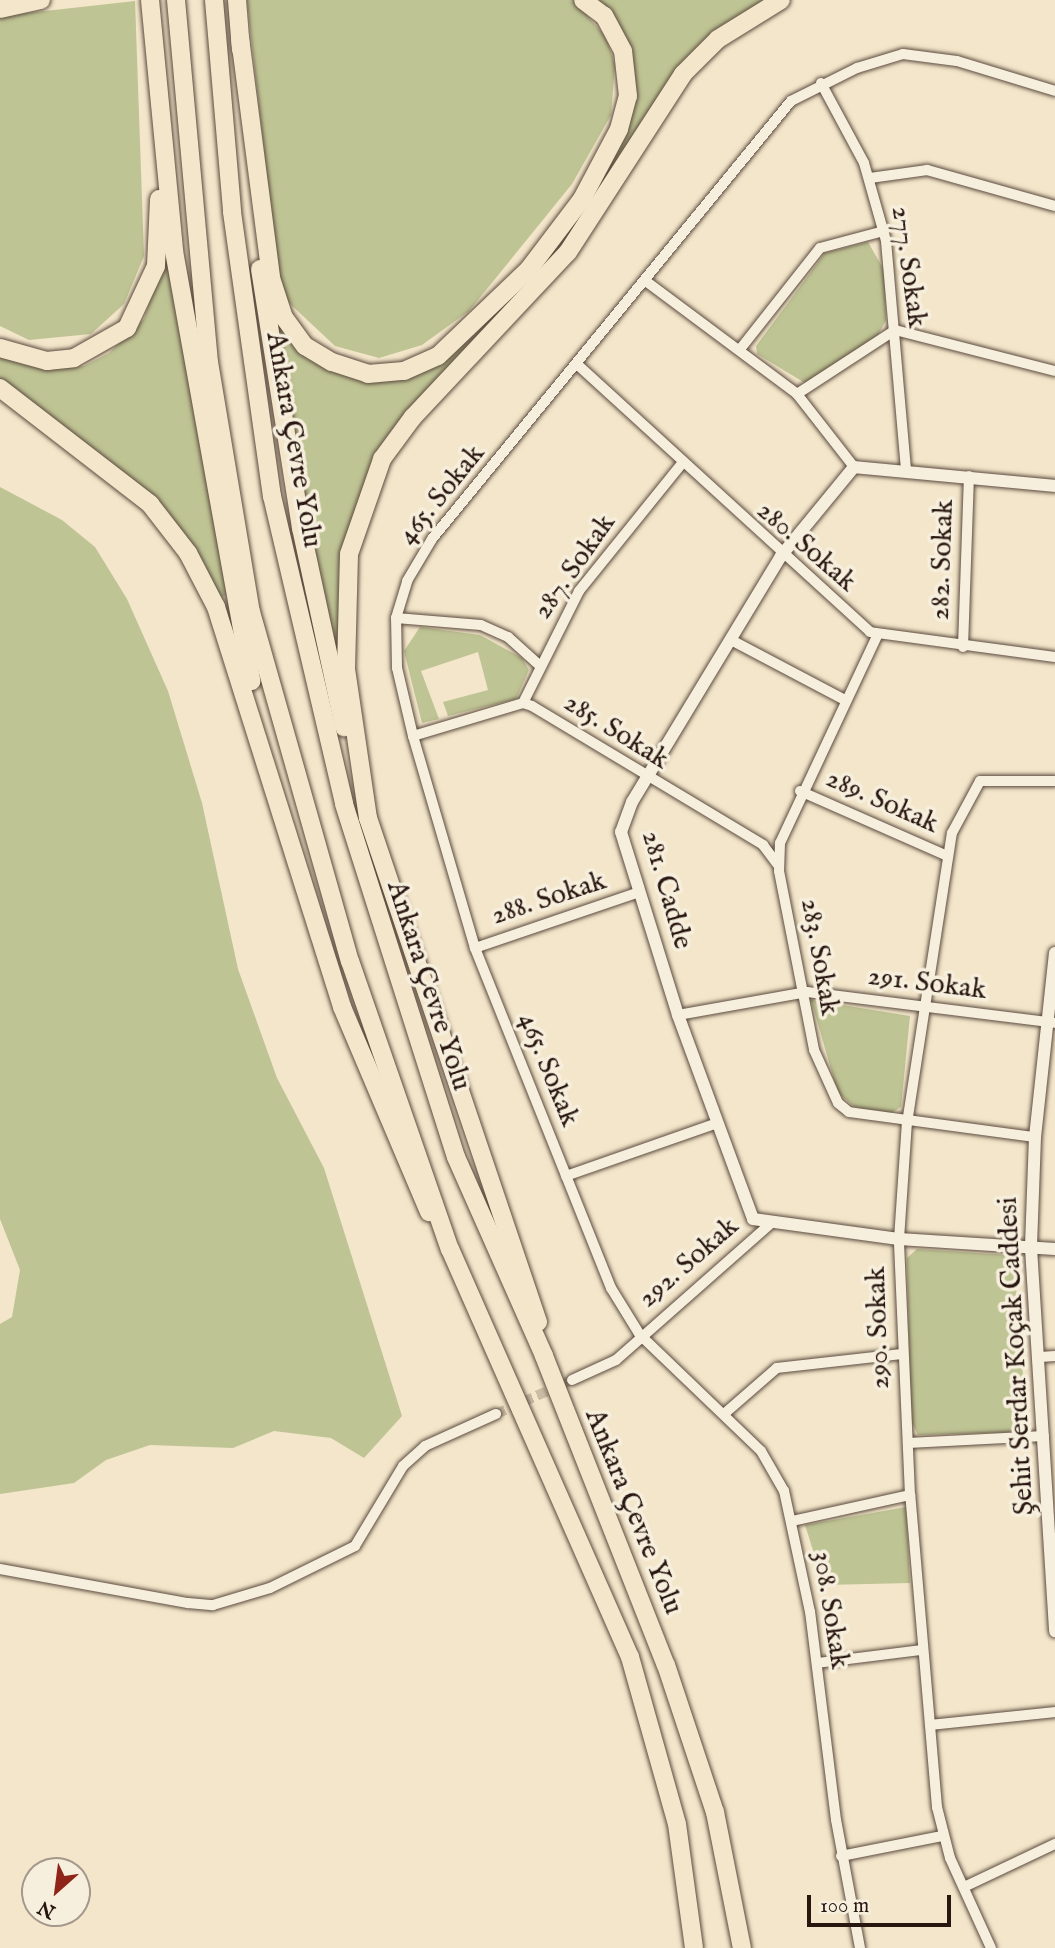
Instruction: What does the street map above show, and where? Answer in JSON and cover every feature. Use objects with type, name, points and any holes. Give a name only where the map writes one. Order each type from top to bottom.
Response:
[{"type":"highway","points":[[0,9],[41,0]]},
{"type":"highway","points":[[0,348],[47,361],[74,358],[127,328],[146,299],[159,222],[155,70],[150,0]]},
{"type":"highway","name":"Ankara Çevre Yolu","points":[[176,0],[209,362],[251,612],[349,961],[450,1249],[630,1657],[677,1824],[694,1948]]},
{"type":"highway","name":"Ankara Çevre Yolu","points":[[214,0],[251,358],[304,646],[416,1045],[544,1356],[670,1677],[715,1812],[742,1948]]},
{"type":"highway","points":[[237,0],[250,199],[272,362],[323,643],[368,818],[450,1075],[537,1312],[544,1356]]},
{"type":"highway","points":[[240,38],[271,278],[283,316],[305,346],[332,362],[368,374],[404,371],[438,356],[529,269],[582,199],[619,129],[628,96],[623,51],[604,16],[583,0]]},
{"type":"highway","points":[[368,818],[344,609],[349,554],[383,459],[413,417],[568,252],[683,74],[718,39],[781,0]]},
{"type":"highway","points":[[155,70],[193,368],[229,584],[271,774]]},
{"type":"highway","points":[[0,387],[150,504],[188,553],[216,607],[271,774],[342,1007],[411,1181],[450,1249]]},
{"type":"street","name":"465. Sokak","points":[[640,1335],[611,1288],[475,948],[413,736],[397,668],[396,618],[407,581],[432,539],[579,366],[647,282],[760,132],[791,100],[821,83],[889,57],[920,54],[1055,91]]},
{"type":"street","name":"277. Sokak","points":[[821,83],[870,178],[884,232],[906,470]]},
{"type":"street","points":[[870,178],[927,170],[1055,206]]},
{"type":"street","points":[[741,348],[820,248],[884,232]]},
{"type":"street","points":[[647,282],[741,348],[797,394],[853,467],[1055,486]]},
{"type":"street","points":[[797,394],[895,330],[1055,371]]},
{"type":"street","name":"280. Sokak","points":[[579,366],[680,466],[781,556],[877,636]]},
{"type":"street","name":"287. Sokak","points":[[523,703],[538,664],[585,582],[680,466]]},
{"type":"street","name":"281. Cadde","points":[[769,1226],[748,1214],[678,1015],[621,832],[646,778],[733,642],[781,556],[853,467]]},
{"type":"street","name":"282. Sokak","points":[[963,647],[969,476]]},
{"type":"street","points":[[396,618],[481,625],[508,637],[538,664]]},
{"type":"street","points":[[877,636],[1055,657]]},
{"type":"street","name":"283. Sokak","points":[[877,636],[783,829],[778,865],[807,992],[802,1007],[814,1050],[838,1103],[849,1112],[907,1123],[1035,1137]]},
{"type":"street","points":[[733,642],[845,700]]},
{"type":"street","name":"285. Sokak","points":[[413,736],[523,703],[763,845],[778,865]]},
{"type":"street","name":"290. Sokak","points":[[990,1948],[942,1836],[921,1650],[901,1354],[899,1239],[907,1123],[927,1008],[945,855],[980,781],[1055,782]]},
{"type":"street","name":"289. Sokak","points":[[800,790],[945,855]]},
{"type":"street","points":[[763,845],[783,829]]},
{"type":"street","name":"288. Sokak","points":[[475,948],[638,893]]},
{"type":"street","name":"Şehit Serdar Koçak Caddesi","points":[[1055,953],[1051,1022],[1035,1137],[1031,1248],[1040,1357],[1055,1631]]},
{"type":"street","name":"291. Sokak","points":[[678,1015],[807,992],[1051,1022]]},
{"type":"street","points":[[566,1176],[717,1123]]},
{"type":"street","points":[[769,1226],[899,1239],[1055,1249]]},
{"type":"street","name":"292. Sokak","points":[[572,1380],[616,1360],[640,1335],[769,1226]]},
{"type":"street","name":"308. Sokak","points":[[640,1335],[724,1414],[774,1468],[792,1521],[817,1662],[841,1856],[860,1948]]},
{"type":"street","points":[[724,1414],[777,1368],[901,1354]]},
{"type":"street","points":[[1040,1357],[1055,1356]]},
{"type":"street","points":[[0,1569],[212,1605],[270,1588],[355,1546],[403,1466],[425,1446],[496,1414]]},
{"type":"street","points":[[908,1443],[1044,1436]]},
{"type":"street","points":[[792,1521],[910,1495]]},
{"type":"street","points":[[817,1662],[921,1650]]},
{"type":"street","points":[[930,1725],[1055,1712]]},
{"type":"street","points":[[841,1856],[942,1836]]},
{"type":"street","points":[[964,1888],[1055,1844]]},
{"type":"green space","points":[[247,0],[573,0],[606,37],[615,65],[611,115],[572,184],[469,311],[422,345],[379,358],[335,346],[287,301],[277,266]]},
{"type":"green space","points":[[589,0],[770,0],[706,42],[559,260],[418,404],[350,533],[339,570],[338,656],[329,658],[267,314],[346,375],[435,365],[476,334],[573,223],[633,75]]},
{"type":"green space","points":[[135,1],[144,256],[124,304],[91,334],[29,340],[0,326],[0,16]]},
{"type":"green space","points":[[868,242],[884,270],[886,320],[878,335],[805,383],[757,354],[756,346],[825,253]]},
{"type":"green space","points":[[162,262],[173,262],[227,595],[216,599],[184,540],[0,381],[0,356],[51,369],[84,366],[109,353],[144,319]]},
{"type":"green space","points":[[0,487],[62,520],[95,547],[127,599],[168,691],[202,803],[238,969],[277,1078],[324,1168],[402,1416],[364,1458],[331,1438],[274,1431],[233,1448],[150,1445],[106,1460],[74,1483],[0,1494],[0,1324],[12,1317],[20,1270],[0,1219]]},
{"type":"green space","points":[[420,627],[480,635],[522,658],[529,670],[516,699],[448,716],[443,702],[488,690],[478,652],[421,671],[439,719],[422,723],[404,651]]},
{"type":"green space","points":[[811,1000],[910,1016],[901,1107],[891,1113],[855,1107],[838,1093]]},
{"type":"green space","points":[[917,1249],[1007,1255],[1014,1264],[1027,1426],[1019,1432],[918,1435],[911,1421],[907,1258]]},
{"type":"green space","points":[[906,1507],[910,1583],[824,1585],[805,1525]]},
{"type":"tunnel","points":[[496,1414],[572,1380]]}]
